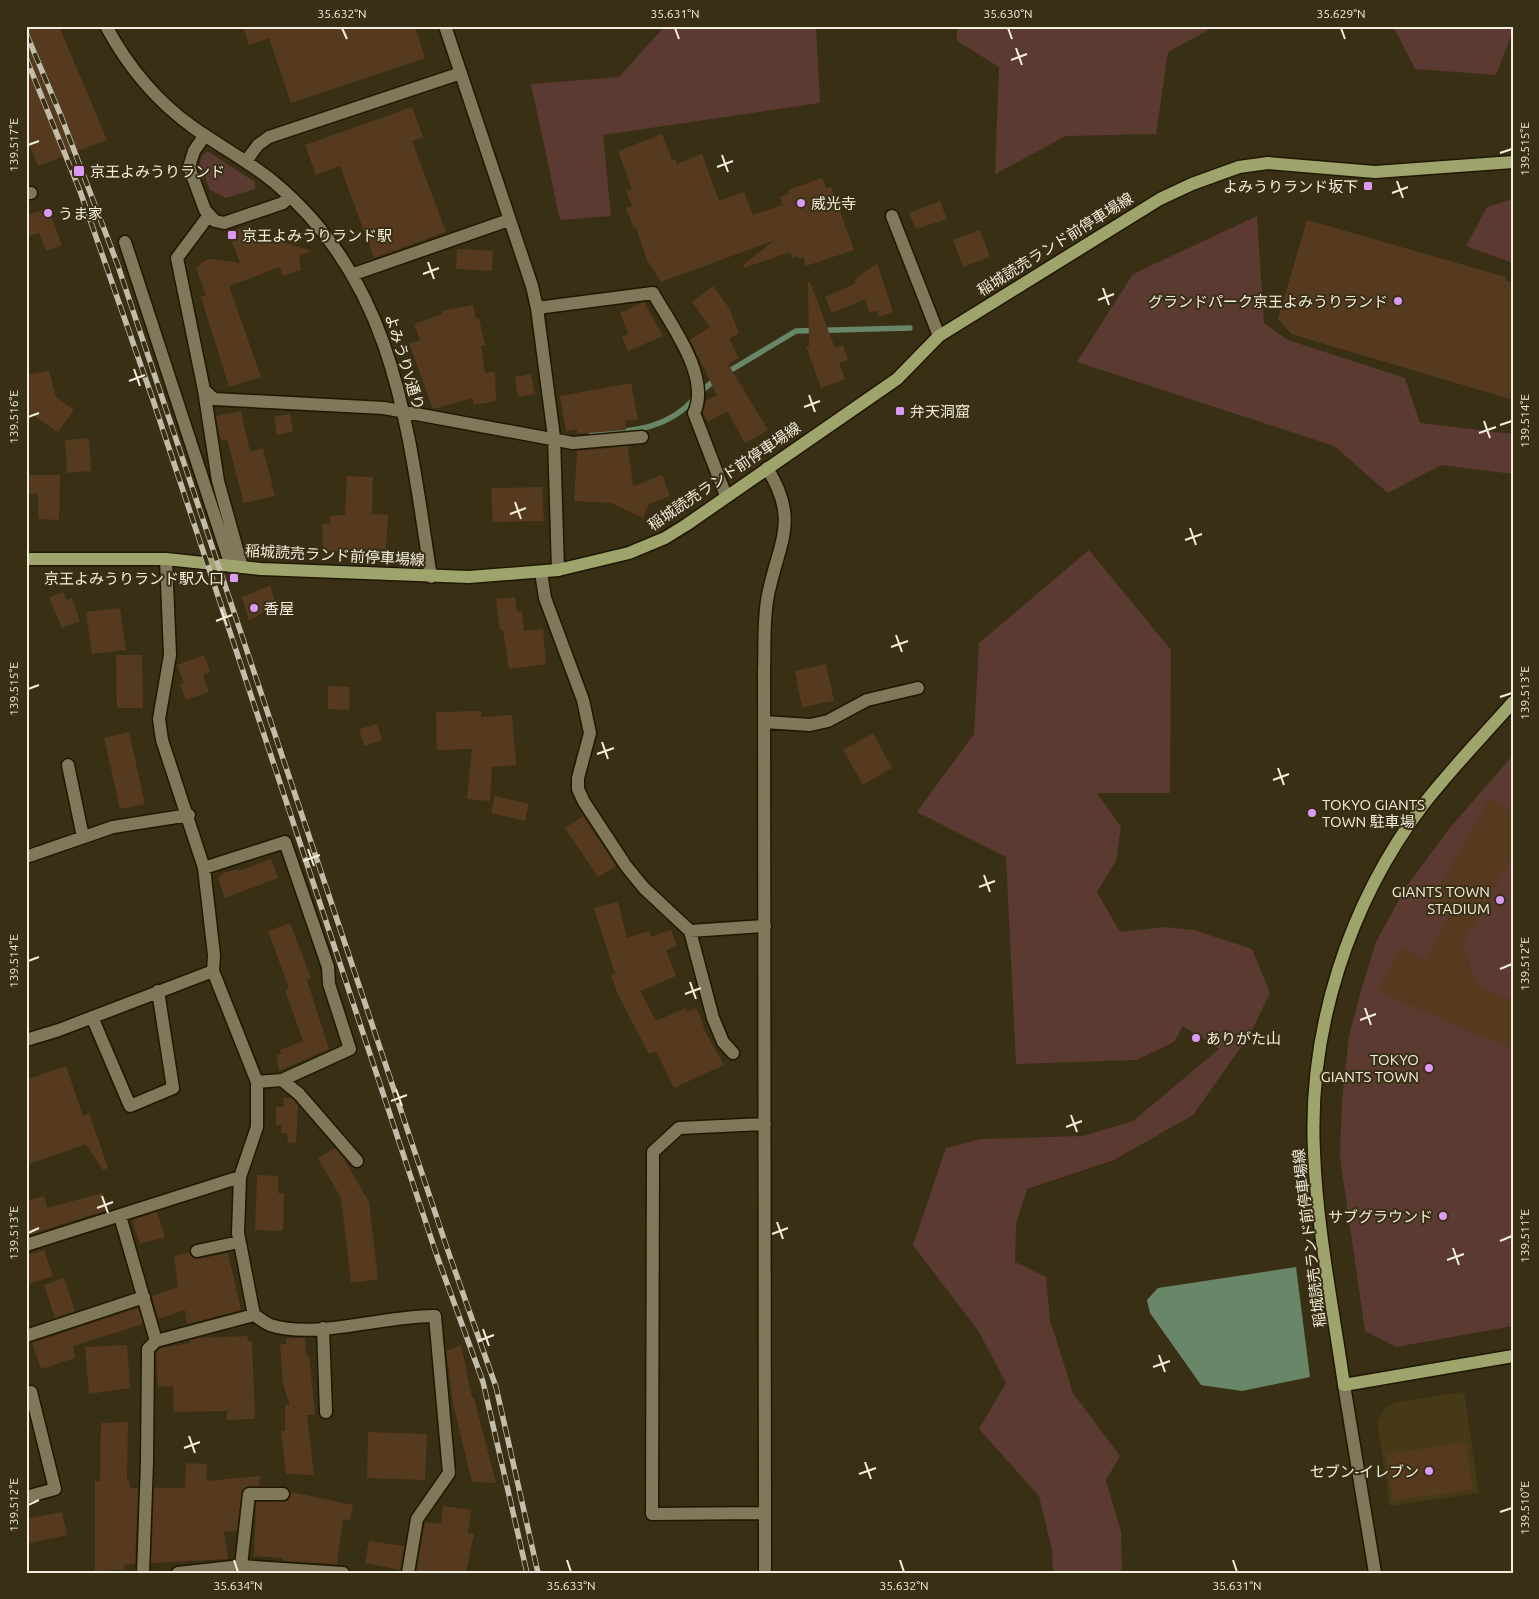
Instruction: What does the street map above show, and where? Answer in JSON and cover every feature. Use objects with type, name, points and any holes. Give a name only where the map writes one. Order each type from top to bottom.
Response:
[{"type":"main road","name":"稲城読売ランド前停車場線","points":[[26,559],[166,559],[237,566],[431,577],[469,577],[541,572],[606,560],[648,546],[686,525],[897,379],[939,336],[1160,199],[1220,172],[1238,166],[1268,164],[1375,172],[1513,162]]},
{"type":"main road","name":"稲城読売ランド前停車場線","points":[[1344,1385],[1314,1152],[1314,1095],[1321,1039],[1333,985],[1352,930],[1376,881],[1400,841],[1423,806],[1513,702]]},
{"type":"main road","points":[[1344,1385],[1513,1356]]},
{"type":"street","name":"よみうりV通り","points":[[106,26],[119,51],[150,91],[205,135],[246,161],[289,196],[317,224],[354,274],[373,311],[385,343],[405,412],[431,577]]},
{"type":"street","points":[[445,26],[532,286],[537,308],[554,438],[558,570]]},
{"type":"street","points":[[246,161],[258,145],[269,137],[461,73]]},
{"type":"street","points":[[205,135],[194,151],[189,167],[202,202],[215,221],[224,223],[283,203],[289,196]]},
{"type":"street","points":[[210,215],[177,258],[204,390],[218,481],[237,566]]},
{"type":"street","points":[[892,216],[939,336]]},
{"type":"street","points":[[354,274],[509,220]]},
{"type":"street","points":[[125,242],[237,566]]},
{"type":"street","points":[[537,308],[653,293],[692,364],[699,386],[698,405],[694,414],[726,496]]},
{"type":"street","points":[[204,390],[214,399],[366,407],[405,412],[573,443],[642,437]]},
{"type":"street","points":[[765,1573],[764,722],[766,614],[768,594],[785,536],[786,514],[779,487],[767,468]]},
{"type":"street","points":[[166,559],[170,655],[159,719],[162,740],[189,816],[204,868],[214,955],[213,971],[256,1082],[257,1127],[240,1177],[239,1242],[254,1315],[268,1324],[285,1328],[323,1328],[410,1316],[435,1316],[449,1473],[417,1519],[408,1573]]},
{"type":"street","points":[[541,572],[545,598],[583,700],[590,733],[578,778],[578,788],[584,802],[626,866],[644,888],[690,931],[713,1018],[723,1042],[733,1053]]},
{"type":"street","points":[[764,722],[810,725],[828,721],[867,700],[918,688]]},
{"type":"street","points":[[68,765],[83,837]]},
{"type":"street","points":[[26,857],[113,826],[189,816]]},
{"type":"street","points":[[204,868],[285,842],[328,968],[329,984],[350,1049],[282,1080],[256,1082]]},
{"type":"street","points":[[690,931],[765,926]]},
{"type":"street","points":[[26,1040],[213,971]]},
{"type":"street","points":[[92,1017],[130,1106],[173,1088],[158,991]]},
{"type":"street","points":[[282,1080],[299,1094],[357,1161]]},
{"type":"street","points":[[765,1124],[679,1128],[653,1152],[652,1514],[766,1513]]},
{"type":"street","points":[[26,1245],[240,1177]]},
{"type":"street","points":[[120,1216],[156,1341]]},
{"type":"street","points":[[197,1251],[239,1242]]},
{"type":"street","points":[[26,1336],[144,1297]]},
{"type":"street","points":[[143,1573],[148,1462],[148,1349],[156,1341],[254,1315]]},
{"type":"street","points":[[323,1328],[326,1412]]},
{"type":"street","points":[[1344,1385],[1375,1573]]},
{"type":"street","points":[[26,1497],[55,1488],[31,1392]]},
{"type":"street","points":[[243,1568],[249,1494],[283,1494]]},
{"type":"street","points":[[178,1573],[243,1568],[334,1572]]},
{"type":"shaded area","points":[[665,26],[816,26],[820,103],[603,135],[611,216],[560,220],[531,84],[619,77]]},
{"type":"shaded area","points":[[957,26],[1216,26],[1168,52],[1156,134],[1066,136],[995,174],[999,67],[957,41]]},
{"type":"shaded area","points":[[1393,26],[1513,26],[1513,31],[1496,75],[1415,69]]},
{"type":"shaded area","points":[[207,151],[255,182],[255,189],[226,198],[210,190],[200,164],[201,157]]},
{"type":"shaded area","points":[[1513,199],[1513,263],[1466,246],[1487,207]]},
{"type":"shaded area","points":[[1257,216],[1264,323],[1288,340],[1405,378],[1420,423],[1513,434],[1513,474],[1441,465],[1388,493],[1334,446],[1077,362],[1133,274]]},
{"type":"shaded area","points":[[1089,550],[1171,650],[1170,793],[1097,793],[1121,827],[1116,861],[1097,892],[1120,932],[1165,927],[1194,930],[1252,949],[1270,993],[1249,1036],[1193,1115],[1114,1160],[1027,1189],[1016,1224],[1015,1262],[1046,1277],[1050,1320],[1073,1393],[1120,1456],[1106,1480],[1121,1532],[1122,1573],[1053,1573],[1052,1550],[1039,1496],[979,1429],[1006,1383],[979,1332],[913,1245],[946,1148],[980,1139],[1083,1136],[1133,1121],[1219,1049],[1183,1026],[1174,1042],[1136,1060],[1016,1064],[1006,857],[917,812],[974,734],[979,643]]},
{"type":"shaded area","name":"TOKYO GIANTS TOWN","points":[[1513,755],[1513,1326],[1396,1347],[1365,1331],[1340,1157],[1342,1099],[1349,1036],[1376,942],[1406,887],[1449,829]]},
{"type":"shaded area","points":[[1296,1267],[1310,1377],[1242,1391],[1201,1385],[1150,1313],[1147,1300],[1158,1288]]},
{"type":"shaded area","points":[[1464,1392],[1479,1493],[1390,1506],[1377,1421],[1385,1408],[1396,1402]]},
{"type":"building","points":[[26,26],[59,26],[107,140],[38,166],[26,137]]},
{"type":"building","points":[[243,26],[415,26],[425,58],[291,103],[269,38],[249,45]]},
{"type":"building","points":[[412,107],[423,137],[412,141],[446,232],[374,258],[340,166],[316,175],[305,145]]},
{"type":"building","points":[[662,134],[672,160],[675,159],[677,164],[702,154],[719,201],[744,192],[753,215],[783,205],[780,197],[790,193],[788,190],[822,178],[826,188],[831,187],[854,250],[806,266],[803,257],[799,259],[798,256],[793,258],[790,252],[744,268],[743,265],[775,240],[661,282],[647,260],[636,227],[634,228],[626,208],[632,206],[626,191],[632,189],[618,151]]},
{"type":"building","points":[[940,201],[947,219],[916,229],[909,213]]},
{"type":"building","points":[[48,208],[62,245],[46,251],[39,233],[26,237],[26,216]]},
{"type":"building","name":"グランドパーク京王よみうりランド","points":[[1307,220],[1506,277],[1505,280],[1513,283],[1513,400],[1291,334],[1278,319]]},
{"type":"building","points":[[249,225],[256,244],[272,239],[312,251],[299,256],[301,270],[283,276],[280,267],[229,286],[261,377],[229,387],[201,297],[206,295],[196,268],[206,260],[213,259],[240,263],[229,233]]},
{"type":"building","points":[[980,230],[990,257],[963,267],[953,240]]},
{"type":"building","points":[[457,249],[493,251],[492,271],[456,269]]},
{"type":"building","points":[[877,263],[893,312],[879,317],[877,311],[869,312],[865,299],[832,313],[825,297],[856,283],[854,280]]},
{"type":"building","points":[[808,282],[810,282],[835,348],[843,345],[848,360],[839,363],[845,379],[821,388],[806,346],[809,346]]},
{"type":"building","points":[[713,286],[729,308],[739,333],[729,339],[739,358],[728,364],[768,430],[745,443],[727,411],[708,422],[703,413],[706,401],[717,395],[690,340],[710,327],[692,302]]},
{"type":"building","points":[[644,302],[663,336],[628,351],[622,337],[628,334],[628,332],[620,313]]},
{"type":"building","points":[[473,305],[476,319],[479,318],[485,345],[481,346],[485,373],[495,372],[496,401],[474,405],[472,398],[433,409],[409,343],[420,340],[414,324],[443,314],[442,311]]},
{"type":"building","points":[[49,371],[56,397],[74,410],[58,432],[26,411],[26,375]]},
{"type":"building","points":[[531,374],[535,394],[518,397],[515,377]]},
{"type":"building","points":[[631,383],[638,419],[625,421],[626,430],[577,434],[577,429],[566,431],[560,396]]},
{"type":"building","points":[[241,411],[250,452],[263,448],[275,496],[244,503],[227,439],[221,441],[216,416]]},
{"type":"building","points":[[290,414],[293,432],[277,435],[274,417]]},
{"type":"building","points":[[89,438],[91,471],[67,473],[65,440]]},
{"type":"building","points":[[628,446],[633,486],[662,475],[670,496],[649,504],[643,518],[611,503],[574,501],[577,451]]},
{"type":"building","points":[[26,475],[60,475],[59,520],[38,519],[38,494],[26,493]]},
{"type":"building","points":[[347,476],[373,477],[372,514],[388,515],[386,549],[323,551],[322,524],[330,524],[330,516],[345,515]]},
{"type":"building","points":[[542,487],[544,521],[493,522],[491,488]]},
{"type":"building","points":[[270,586],[276,605],[249,621],[242,597]]},
{"type":"building","points":[[63,592],[67,600],[72,598],[80,621],[62,628],[49,598]]},
{"type":"building","points":[[515,597],[517,612],[522,611],[524,631],[543,629],[546,664],[509,669],[503,630],[500,630],[496,599]]},
{"type":"building","points":[[120,608],[126,650],[92,654],[86,612]]},
{"type":"building","points":[[116,655],[142,655],[143,708],[117,708]]},
{"type":"building","points":[[204,655],[210,672],[203,675],[209,692],[186,700],[180,684],[184,683],[177,665]]},
{"type":"building","points":[[826,664],[834,701],[802,707],[795,671]]},
{"type":"building","points":[[328,686],[350,687],[349,710],[328,709]]},
{"type":"building","points":[[481,711],[481,717],[512,715],[516,765],[492,767],[490,801],[467,799],[472,749],[437,750],[436,712]]},
{"type":"building","points":[[377,724],[382,740],[364,746],[359,729]]},
{"type":"building","points":[[129,732],[145,804],[120,809],[104,738]]},
{"type":"building","points":[[873,733],[892,768],[863,785],[843,750]]},
{"type":"building","points":[[495,796],[529,804],[525,821],[491,813]]},
{"type":"building","points":[[1490,798],[1513,811],[1513,856],[1463,943],[1477,985],[1513,1001],[1513,1050],[1377,991],[1401,946],[1425,960],[1451,913],[1430,903]]},
{"type":"building","points":[[583,816],[616,866],[598,877],[565,828]]},
{"type":"building","points":[[271,859],[278,878],[225,898],[218,878],[224,873],[238,869],[239,871]]},
{"type":"building","points":[[618,902],[627,938],[649,931],[651,937],[671,930],[677,946],[666,950],[676,976],[640,991],[656,1021],[686,1008],[687,1012],[696,1008],[704,1025],[702,1026],[724,1065],[674,1088],[656,1051],[649,1054],[618,995],[611,975],[615,974],[594,908]]},
{"type":"building","points":[[290,923],[311,978],[307,980],[329,1049],[279,1071],[277,1055],[281,1054],[280,1050],[303,1041],[285,990],[289,988],[268,931]]},
{"type":"building","points":[[66,1066],[83,1116],[89,1113],[108,1168],[103,1170],[86,1144],[26,1165],[26,1080]]},
{"type":"building","points":[[283,1098],[292,1098],[298,1105],[296,1142],[288,1143],[287,1133],[281,1133],[282,1125],[276,1126],[276,1107],[284,1107]]},
{"type":"building","points":[[335,1148],[344,1159],[369,1202],[378,1279],[351,1283],[341,1198],[318,1158]]},
{"type":"building","points":[[257,1175],[278,1176],[278,1193],[284,1193],[283,1231],[255,1230]]},
{"type":"building","points":[[102,1193],[107,1210],[26,1236],[26,1201],[44,1196],[47,1208]]},
{"type":"building","points":[[157,1212],[165,1237],[140,1244],[132,1220]]},
{"type":"building","points":[[44,1250],[53,1276],[26,1285],[26,1255]]},
{"type":"building","points":[[189,1253],[191,1257],[198,1259],[228,1253],[241,1310],[187,1324],[185,1310],[158,1319],[152,1296],[178,1287],[174,1256]]},
{"type":"building","points":[[64,1278],[75,1311],[55,1318],[44,1285]]},
{"type":"building","points":[[138,1308],[143,1324],[73,1346],[75,1358],[41,1369],[32,1343]]},
{"type":"building","points":[[247,1336],[248,1341],[252,1341],[255,1419],[227,1420],[227,1411],[174,1412],[173,1386],[158,1387],[156,1352],[160,1348],[190,1343],[189,1341],[198,1338]]},
{"type":"building","points":[[286,1338],[305,1338],[306,1356],[309,1355],[315,1415],[307,1415],[314,1475],[286,1474],[281,1431],[285,1431],[285,1405],[290,1405],[283,1384],[280,1344],[286,1344]]},
{"type":"building","points":[[127,1345],[130,1388],[89,1394],[85,1347]]},
{"type":"building","points":[[461,1345],[472,1398],[474,1398],[496,1483],[472,1482],[453,1403],[446,1351]]},
{"type":"building","points":[[128,1422],[127,1481],[130,1481],[130,1488],[138,1488],[135,1564],[124,1565],[125,1570],[95,1571],[95,1481],[100,1481],[101,1423]]},
{"type":"building","points":[[368,1432],[427,1434],[425,1480],[367,1478]]},
{"type":"building","points":[[1466,1442],[1473,1489],[1393,1501],[1386,1454]]},
{"type":"building","points":[[186,1463],[207,1464],[206,1481],[260,1476],[259,1485],[264,1486],[249,1486],[242,1490],[237,1531],[224,1532],[228,1559],[151,1563],[154,1488],[185,1488]]},
{"type":"building","points":[[291,1492],[353,1505],[350,1520],[343,1519],[337,1564],[282,1561],[283,1558],[254,1556],[256,1502],[287,1501],[290,1498]]},
{"type":"building","points":[[443,1506],[471,1510],[468,1533],[474,1534],[466,1573],[416,1573],[425,1522],[441,1524]]},
{"type":"building","points":[[62,1512],[67,1535],[26,1544],[26,1519]]},
{"type":"building","points":[[369,1541],[404,1546],[400,1570],[365,1563]]},
{"type":"waterway","points":[[726,373],[796,331],[910,328]]},
{"type":"waterway","points":[[700,392],[716,379]]},
{"type":"waterway","points":[[591,435],[633,430],[660,423],[672,417],[694,399]]},
{"type":"railway","points":[[26,33],[61,116],[117,263],[448,1251],[496,1387],[538,1573]]},
{"type":"railway","points":[[26,58],[80,191],[153,400],[437,1256],[483,1382],[527,1573]]},
{"type":"place","name":"京王よみうりランド","points":[[79,171]]},
{"type":"place","name":"よみうりランド坂下","points":[[1368,186]]},
{"type":"place","name":"威光寺","points":[[801,203]]},
{"type":"place","name":"うま家","points":[[48,213]]},
{"type":"place","name":"京王よみうりランド駅","points":[[232,235]]},
{"type":"place","name":"グランドパーク京王よみうりランド","points":[[1398,301]]},
{"type":"place","name":"弁天洞窟","points":[[900,411]]},
{"type":"place","name":"京王よみうりランド駅入口","points":[[234,578]]},
{"type":"place","name":"香屋","points":[[254,608]]},
{"type":"place","name":"TOKYO GIANTS TOWN 駐車場","points":[[1312,813]]},
{"type":"place","name":"GIANTS TOWN STADIUM","points":[[1500,900]]},
{"type":"place","name":"ありがた山","points":[[1196,1038]]},
{"type":"place","name":"TOKYO GIANTS TOWN","points":[[1429,1068]]},
{"type":"place","name":"サブグラウンド","points":[[1443,1216]]},
{"type":"place","name":"セブン-イレブン","points":[[1429,1471]]}]
